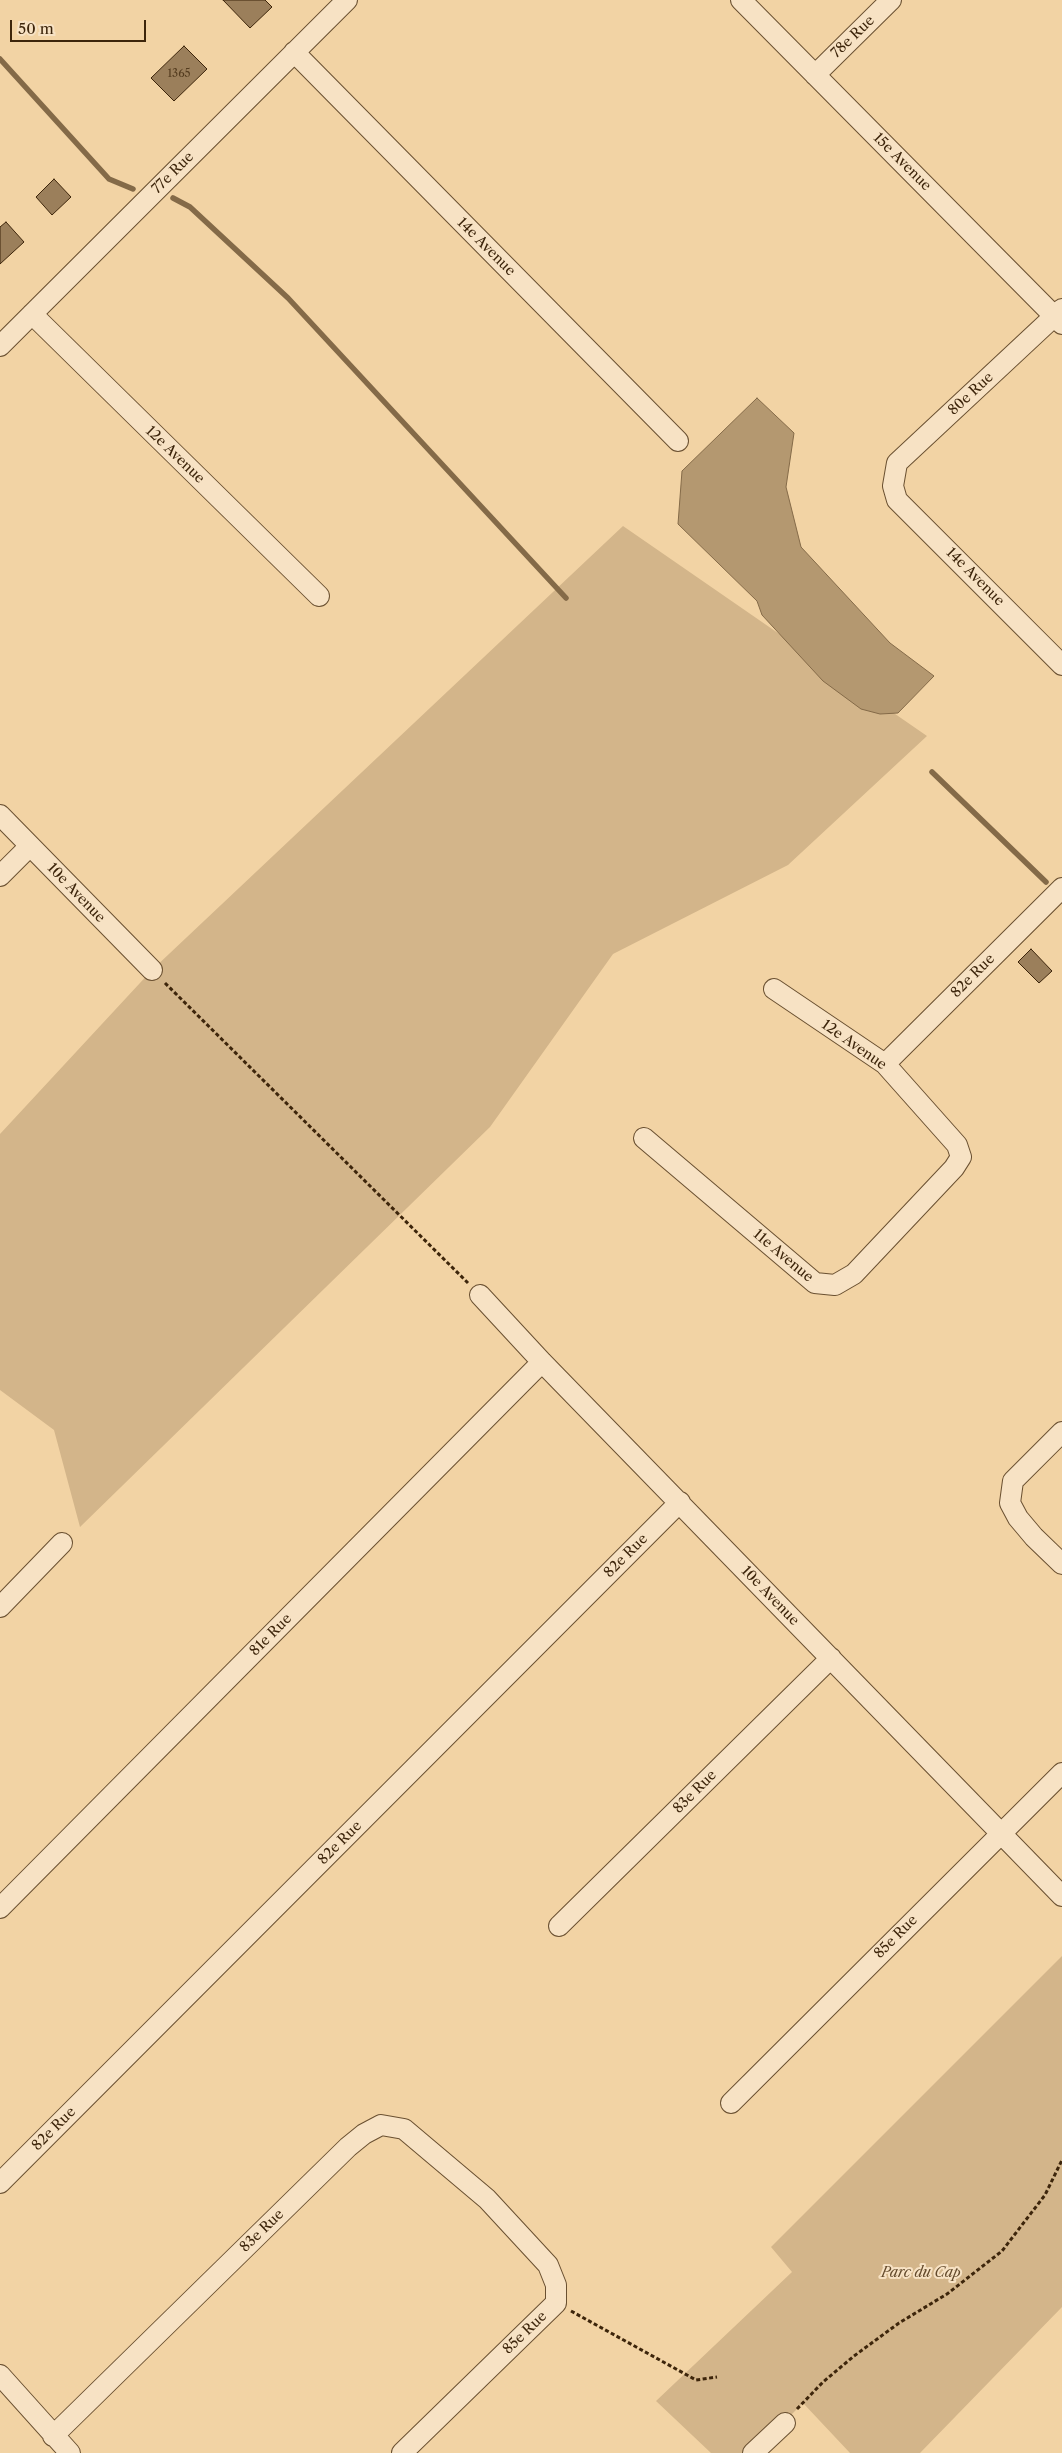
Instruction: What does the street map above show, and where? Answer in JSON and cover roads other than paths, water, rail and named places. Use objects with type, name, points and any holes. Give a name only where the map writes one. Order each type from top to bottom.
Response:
[{"type":"street","name":"77e Rue","points":[[0,346],[347,0]]},
{"type":"street","name":"15e Avenue","points":[[740,0],[1060,317]]},
{"type":"street","name":"78e Rue","points":[[815,75],[891,0]]},
{"type":"street","name":"14e Avenue","points":[[294,52],[678,441]]},
{"type":"street","name":"12e Avenue","points":[[32,314],[319,596]]},
{"type":"street","name":"80e Rue","points":[[893,486],[897,463],[1060,317]]},
{"type":"street","name":"14e Avenue","points":[[893,486],[897,500],[1062,666]]},
{"type":"street","name":"10e Avenue","points":[[0,815],[152,970]]},
{"type":"street","points":[[0,876],[30,846]]},
{"type":"street","name":"82e Rue","points":[[885,1064],[1062,888]]},
{"type":"street","name":"12e Avenue","points":[[774,989],[885,1064],[957,1145],[961,1157]]},
{"type":"street","name":"11e Avenue","points":[[644,1138],[815,1283],[836,1285],[854,1274],[954,1168],[961,1157]]},
{"type":"street","name":"10e Avenue","points":[[480,1295],[542,1362],[1062,1896]]},
{"type":"street","name":"81e Rue","points":[[0,1908],[542,1362]]},
{"type":"street","points":[[1062,1432],[1013,1481],[1010,1503],[1018,1518],[1034,1537],[1062,1564]]},
{"type":"street","name":"82e Rue","points":[[0,2183],[680,1502]]},
{"type":"street","points":[[0,1607],[62,1544]]},
{"type":"street","name":"83e Rue","points":[[559,1926],[831,1658]]},
{"type":"street","name":"85e Rue","points":[[731,2102],[1062,1773]]},
{"type":"street","name":"83e Rue","points":[[53,2436],[364,2134],[381,2125],[404,2129],[487,2199]]},
{"type":"street","name":"85e Rue","points":[[402,2453],[556,2303],[556,2285],[548,2265],[487,2199]]},
{"type":"street","points":[[0,2375],[70,2453]]},
{"type":"street","points":[[754,2453],[785,2423]]},
{"type":"waterway","points":[[0,59],[109,179],[133,189]]},
{"type":"waterway","points":[[173,198],[190,207],[288,298],[566,598]]},
{"type":"waterway","points":[[932,772],[1046,882]]},
{"type":"park label","name":"Parc du Cap","points":[[921,2273]]}]
